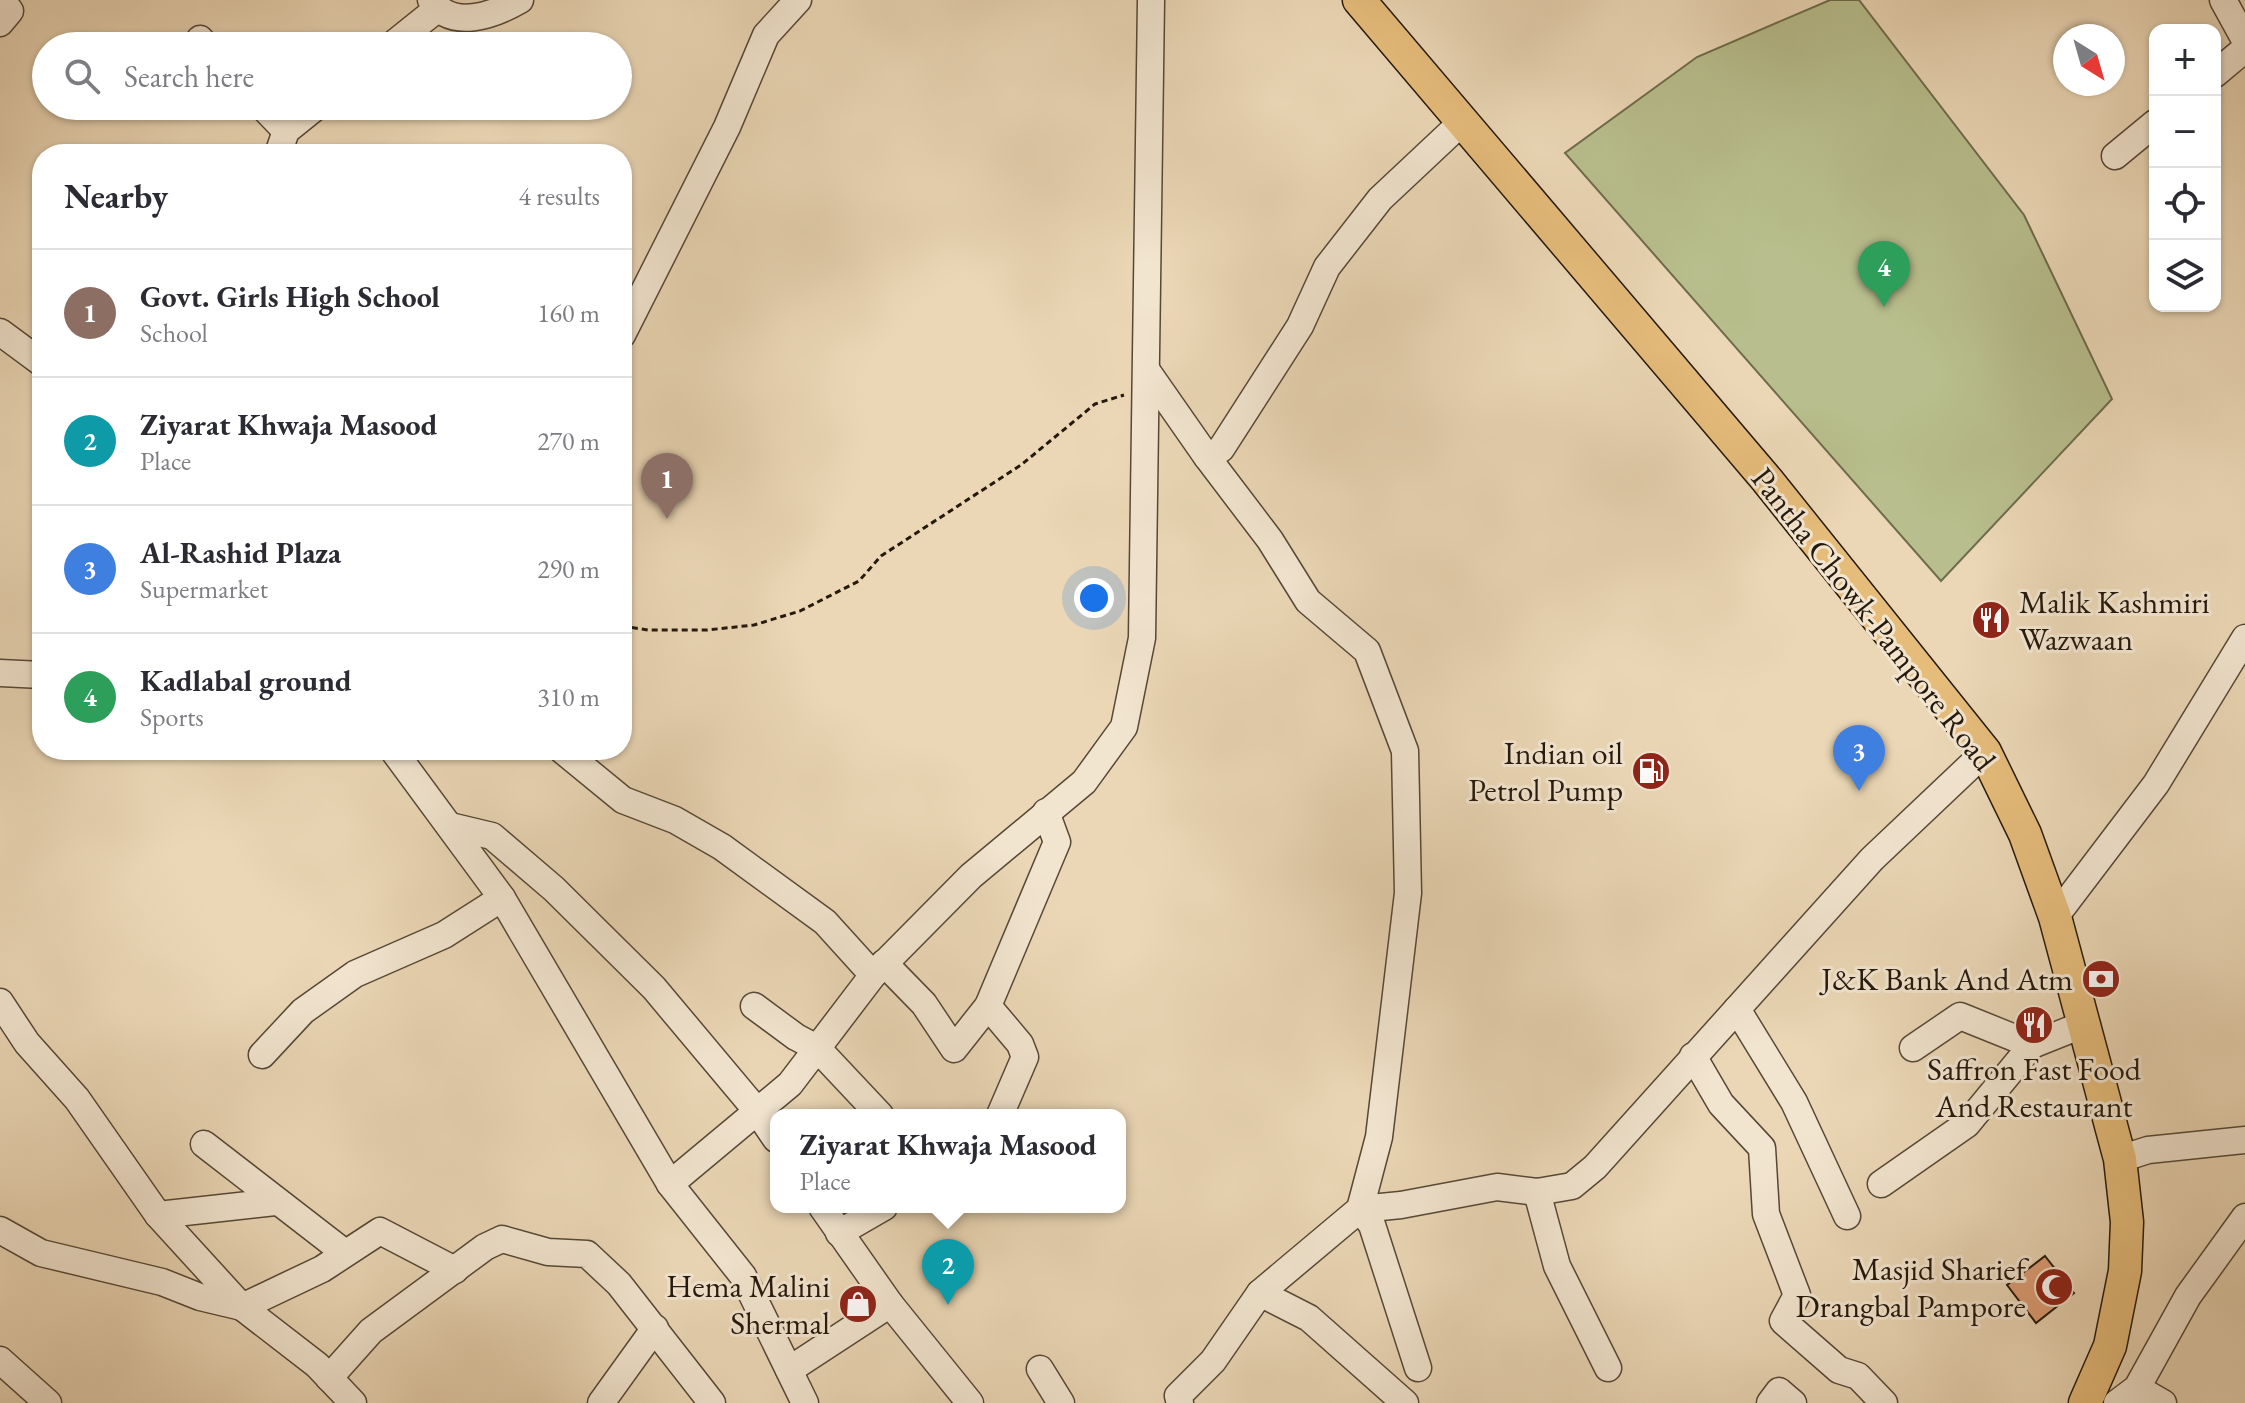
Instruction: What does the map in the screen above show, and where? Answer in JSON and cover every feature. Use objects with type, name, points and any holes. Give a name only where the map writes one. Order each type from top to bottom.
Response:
[{"type":"main road","name":"Pantha Chowk-Pampore Road","points":[[1359,0],[1767,480],[1985,752],[2025,834],[2055,917],[2120,1159],[2127,1222],[2125,1271],[2110,1346],[2085,1403]]},
{"type":"street","points":[[405,32],[434,4],[481,20],[520,0]]},
{"type":"street","points":[[632,315],[727,127],[766,35],[798,0]]},
{"type":"street","points":[[670,1184],[790,1084],[879,969],[971,876],[1084,782],[1124,727],[1142,638],[1151,0]]},
{"type":"street","points":[[2223,0],[2245,40]]},
{"type":"street","points":[[2221,69],[2245,49]]},
{"type":"street","points":[[270,120],[282,142],[303,120]]},
{"type":"street","points":[[1207,457],[1221,449],[1300,326],[1327,267],[1380,199],[1461,123]]},
{"type":"street","points":[[2115,156],[2149,128]]},
{"type":"street","points":[[0,332],[32,356]]},
{"type":"street","points":[[1147,380],[1270,540],[1308,601],[1367,651],[1405,751],[1408,893],[1379,1137],[1360,1209]]},
{"type":"street","points":[[2055,917],[2156,784],[2245,638]]},
{"type":"street","points":[[0,673],[32,675]]},
{"type":"street","points":[[1175,1401],[1213,1361],[1260,1293],[1360,1209],[1401,1205],[1497,1187],[1537,1192],[1572,1186],[1595,1167],[1872,859],[1985,752]]},
{"type":"street","points":[[400,760],[502,898],[670,1184],[743,1276],[805,1403]]},
{"type":"street","points":[[574,760],[623,800],[675,820],[735,856],[825,922],[924,1004],[954,1049],[988,1006],[1057,842],[1046,812]]},
{"type":"street","points":[[450,826],[492,836],[554,889],[654,988],[770,1130]]},
{"type":"street","points":[[262,1055],[303,1011],[355,974],[444,935],[502,898]]},
{"type":"street","points":[[0,1002],[27,1043],[77,1099],[158,1215],[242,1307],[329,1378],[353,1403]]},
{"type":"street","points":[[754,1006],[817,1048],[874,1109]]},
{"type":"street","points":[[988,1006],[1020,1044],[1025,1057],[1003,1109]]},
{"type":"street","points":[[1737,1009],[1794,1102],[1847,1216]]},
{"type":"street","points":[[1913,1048],[1960,1016],[2032,1045]]},
{"type":"street","points":[[1881,1184],[1967,1124],[2032,1045],[2082,1025]]},
{"type":"street","points":[[1693,1056],[1721,1104],[1762,1148],[1766,1214],[1797,1295],[1783,1321],[1839,1370],[1858,1376],[1884,1403]]},
{"type":"street","points":[[2120,1159],[2148,1150],[2245,1140]]},
{"type":"street","points":[[204,1144],[275,1202],[345,1253]]},
{"type":"street","points":[[1537,1192],[1557,1266],[1608,1368]]},
{"type":"street","points":[[158,1215],[275,1202]]},
{"type":"street","points":[[1360,1209],[1372,1225],[1418,1368]]},
{"type":"street","points":[[826,1213],[890,1304],[970,1403]]},
{"type":"street","points":[[839,1233],[874,1213]]},
{"type":"street","points":[[2163,1403],[2127,1395],[2188,1296],[2245,1217]]},
{"type":"street","points":[[0,1230],[41,1253],[162,1282],[200,1297],[242,1307],[322,1269],[380,1231],[455,1270]]},
{"type":"street","points":[[329,1378],[371,1331],[485,1247],[502,1239],[548,1252],[587,1254],[619,1284],[712,1403]]},
{"type":"street","points":[[1260,1293],[1309,1318],[1405,1403]]},
{"type":"street","points":[[789,1370],[890,1304]]},
{"type":"street","points":[[601,1403],[655,1328]]},
{"type":"street","points":[[0,1360],[48,1403]]},
{"type":"street","points":[[1040,1369],[1061,1403]]},
{"type":"street","points":[[1770,1403],[1779,1391],[1793,1403]]},
{"type":"path","points":[[632,628],[707,630],[754,625],[800,611],[859,581],[881,556],[1021,465],[1095,404],[1147,380]]},
{"type":"green space","points":[[1830,0],[1859,0],[2024,215],[2112,399],[1941,581],[1565,153],[1697,57]]},
{"type":"building","points":[[2045,1256],[2074,1293],[2036,1323],[2007,1285]]},
{"type":"place","name":"Kadlabal ground","points":[[1884,307]]},
{"type":"place","name":"Govt. Girls High School","points":[[667,519]]},
{"type":"place","name":"Malik Kashmiri Wazwaan","points":[[1991,620]]},
{"type":"place","name":"Indian oil Petrol Pump","points":[[1651,771]]},
{"type":"place","name":"Al-Rashid Plaza","points":[[1859,791]]},
{"type":"place","name":"J&K Bank And Atm","points":[[2101,979]]},
{"type":"place","name":"Saffron Fast Food And Restaurant","points":[[2034,1025]]},
{"type":"place","name":"Masjid Sharief Drangbal Pampore","points":[[2054,1287]]},
{"type":"place","name":"Hema Malini Shermal","points":[[858,1304]]},
{"type":"place","name":"Ziyarat Khwaja Masood","points":[[948,1305]]}]
